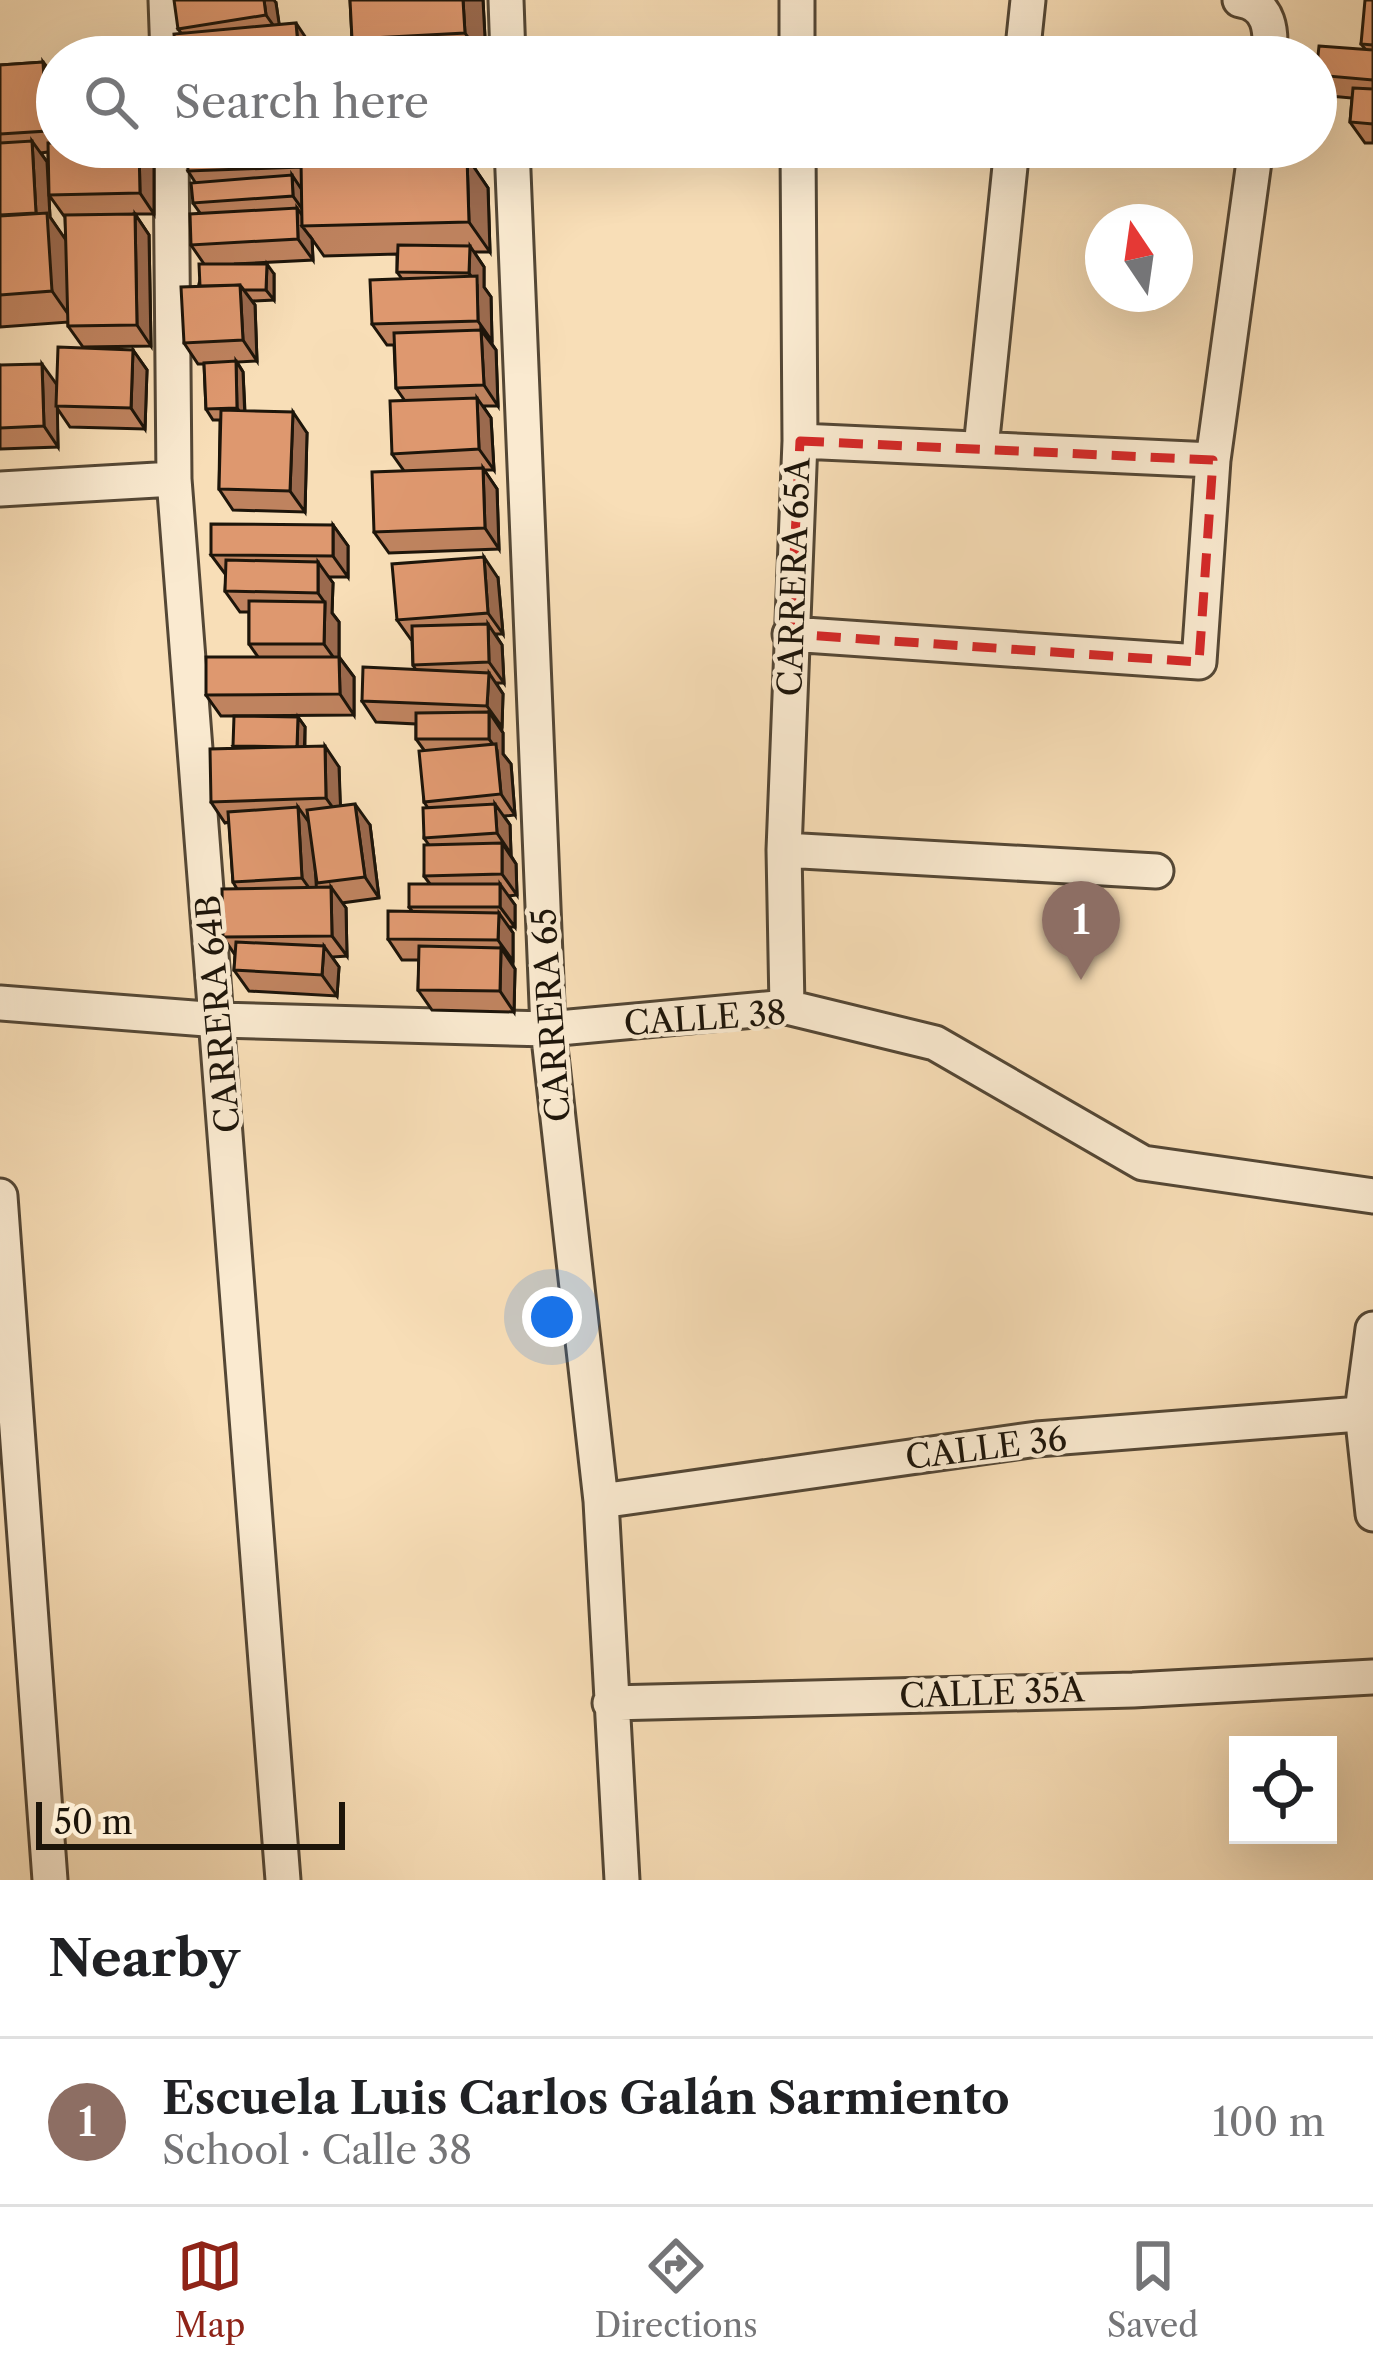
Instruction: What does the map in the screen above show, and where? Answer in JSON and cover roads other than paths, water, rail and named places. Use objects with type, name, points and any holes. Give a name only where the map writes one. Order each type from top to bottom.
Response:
[{"type":"street","points":[[166,0],[167,36]]},
{"type":"street","points":[[506,0],[507,36]]},
{"type":"street","points":[[797,0],[797,36]]},
{"type":"street","points":[[1024,36],[1028,0]]},
{"type":"street","points":[[1240,0],[1251,2],[1267,16],[1272,36]]},
{"type":"street","name":"CARRERA 64B","points":[[171,168],[174,479],[284,1880]]},
{"type":"street","name":"CARRERA 65","points":[[513,168],[548,1030],[601,1501],[622,1880]]},
{"type":"street","name":"CARRERA 65A","points":[[787,1007],[784,850],[800,441],[798,168]]},
{"type":"street","points":[[981,448],[1010,168]]},
{"type":"street","points":[[790,634],[1199,662],[1213,460],[1253,168]]},
{"type":"street","points":[[800,441],[1213,460]]},
{"type":"street","points":[[0,489],[174,479]]},
{"type":"street","points":[[784,850],[1156,871]]},
{"type":"street","name":"CALLE 38","points":[[0,1003],[219,1020],[548,1030],[787,1007],[935,1043],[1142,1162],[1373,1196]]},
{"type":"street","points":[[0,1196],[50,1880]]},
{"type":"street","points":[[1373,1328],[1368,1412],[1373,1514]]},
{"type":"street","name":"CALLE 36","points":[[601,1501],[1037,1439],[1368,1412]]},
{"type":"street","name":"CALLE 35A","points":[[610,1703],[1133,1690],[1373,1677]]},
{"type":"place","name":"Escuela Luis Carlos Galán Sarmiento","points":[[1081,980]]}]
